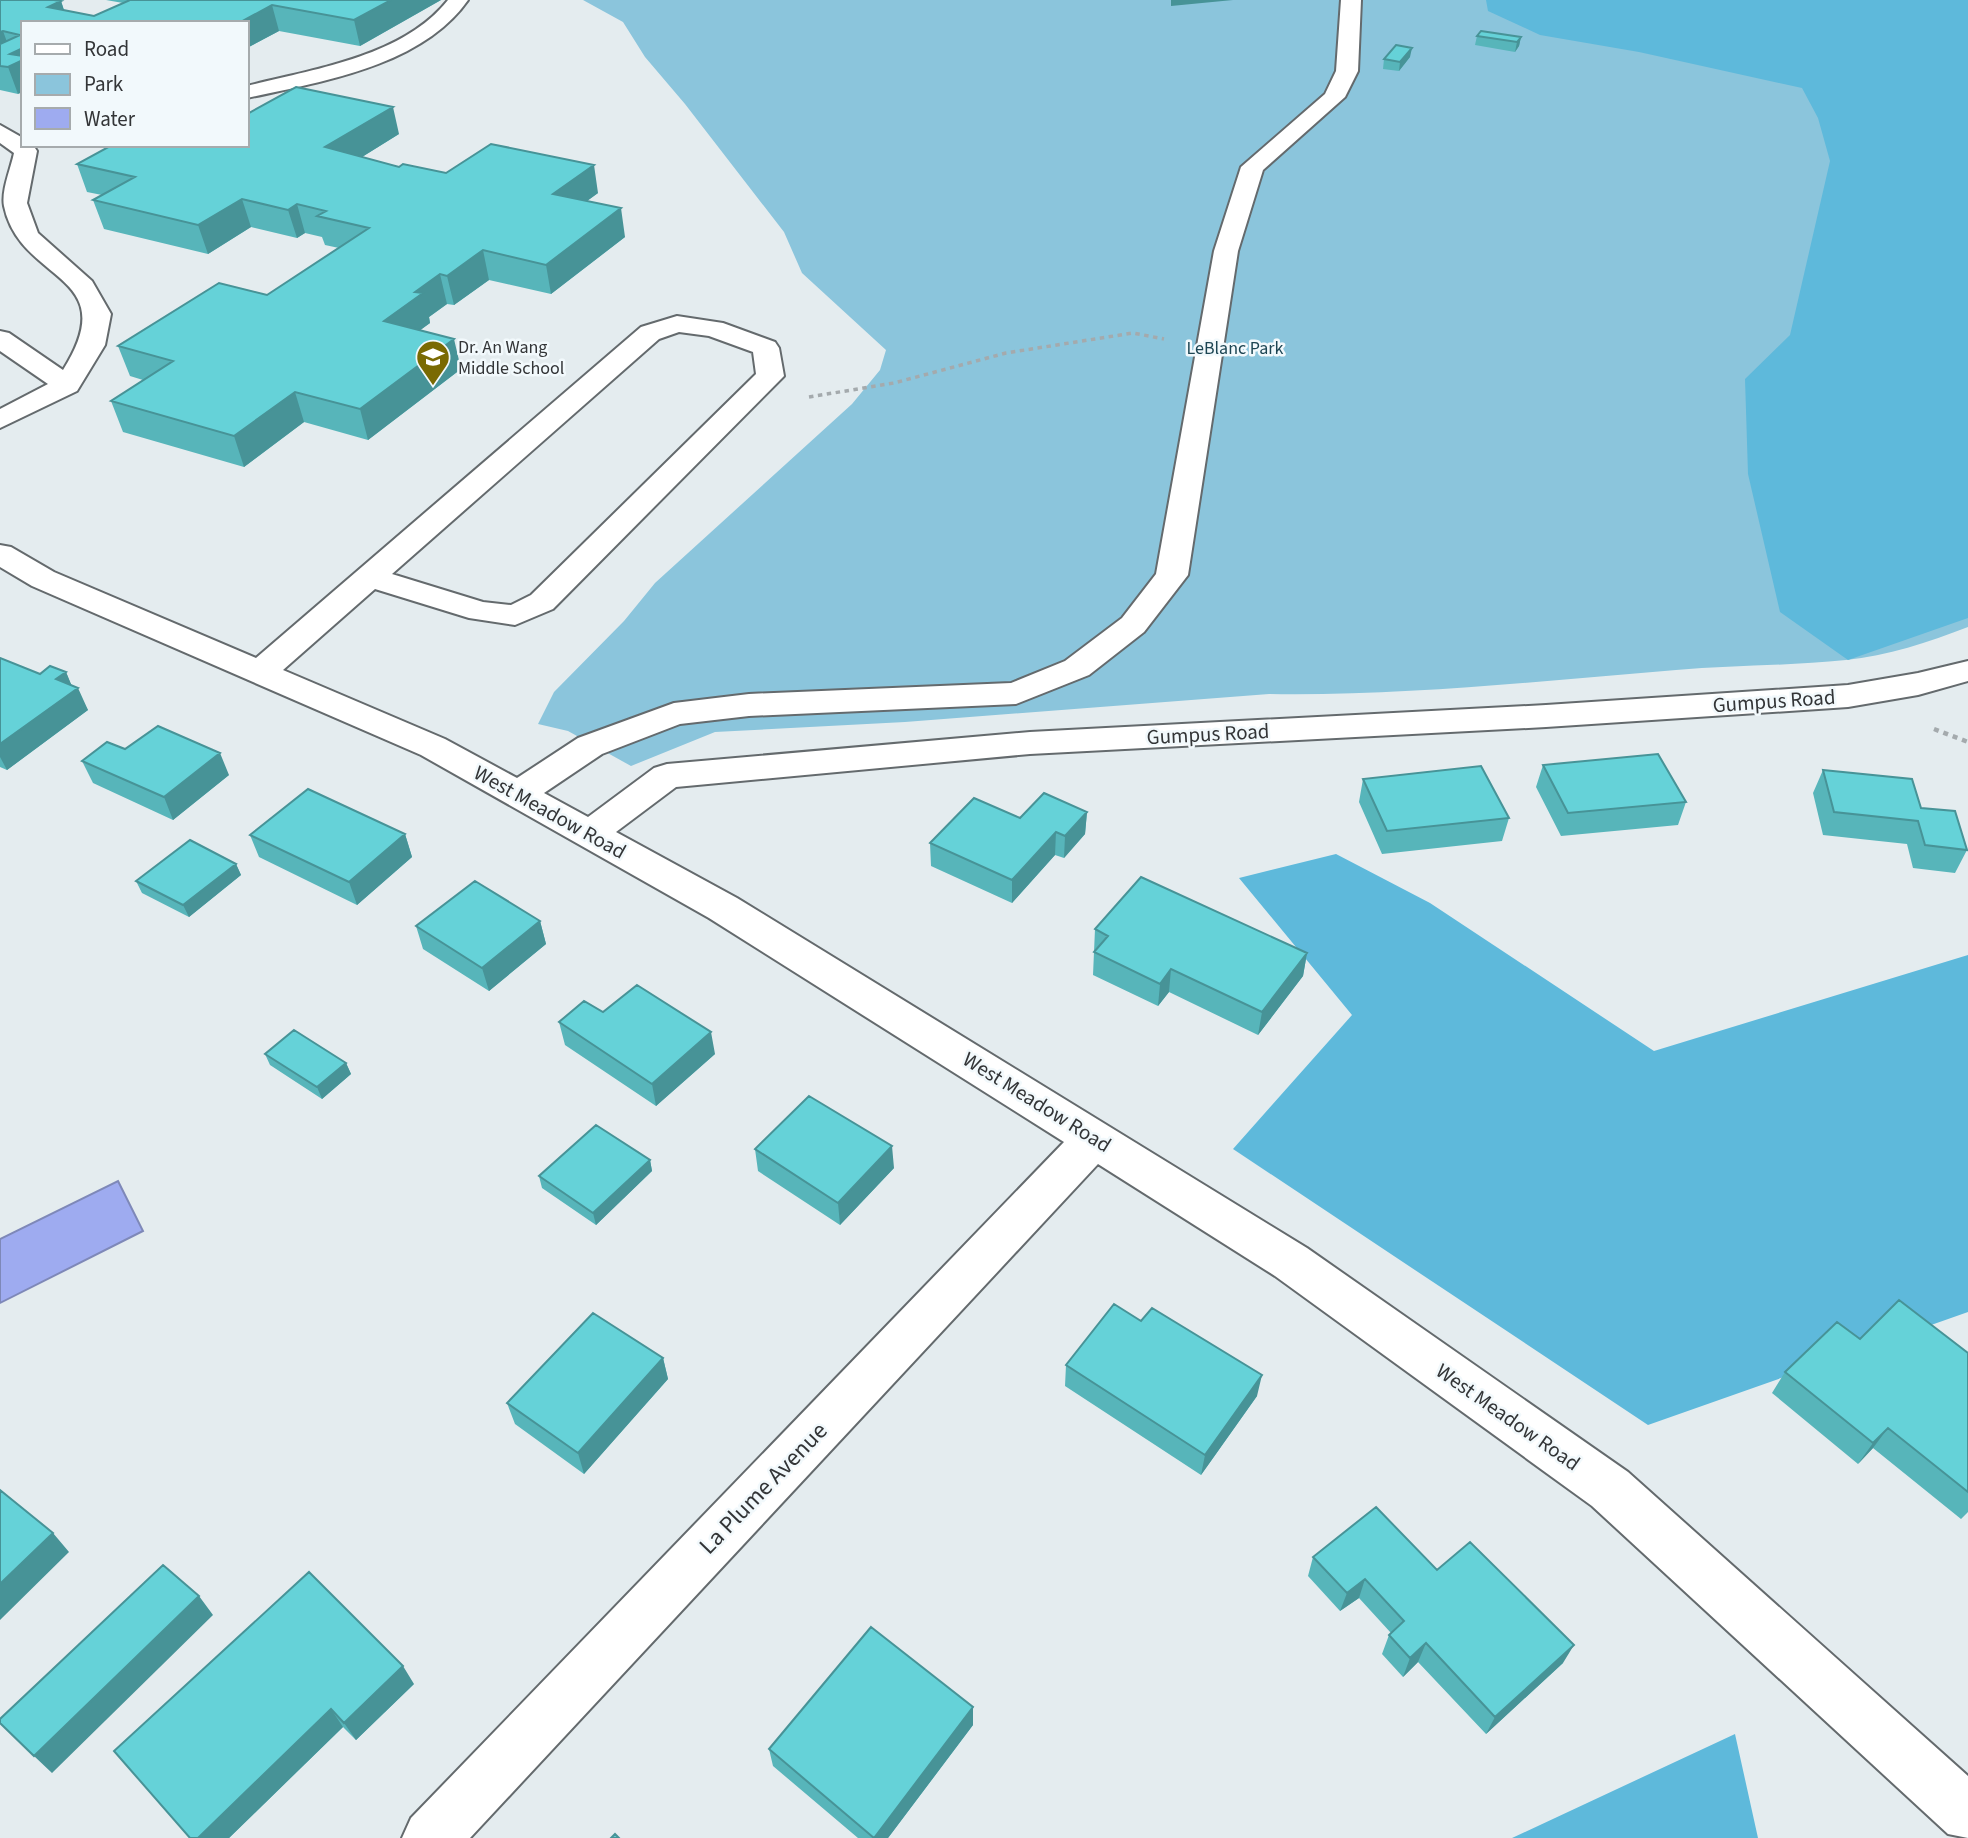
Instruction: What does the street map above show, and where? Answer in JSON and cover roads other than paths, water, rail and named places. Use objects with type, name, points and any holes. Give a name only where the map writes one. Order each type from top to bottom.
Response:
[{"type":"street","points":[[248,92],[375,57],[432,29],[452,11],[458,0]]},
{"type":"street","points":[[518,794],[590,746],[674,714],[749,705],[1016,693],[1077,668],[1133,625],[1172,575],[1226,251],[1252,167],[1334,97],[1347,71],[1351,0]]},
{"type":"street","points":[[0,132],[21,141]]},
{"type":"street","points":[[0,420],[67,385],[92,345],[98,314],[83,286],[27,236],[15,203],[37,148]]},
{"type":"street","points":[[262,671],[369,577],[650,333],[677,324],[714,329],[766,348],[769,376],[542,602],[515,615],[480,611],[369,577]]},
{"type":"street","points":[[0,339],[67,385]]},
{"type":"street","name":"West Meadow Road","points":[[0,554],[43,579],[262,671],[433,747],[723,908],[1291,1262],[1609,1489],[1968,1814]]},
{"type":"street","name":"Gumpus Road","points":[[588,835],[667,776],[1030,743],[1546,716],[1848,696],[1918,684],[1968,671]]},
{"type":"street","name":"La Plume Avenue","points":[[431,1838],[1095,1138]]},
{"type":"water","points":[[118,1181],[143,1231],[0,1303],[0,1239]]},
{"type":"place","name":"Dr. An Wang Middle School","points":[[433,387]]},
{"type":"park label","name":"LeBlanc Park","points":[[1235,348]]}]
